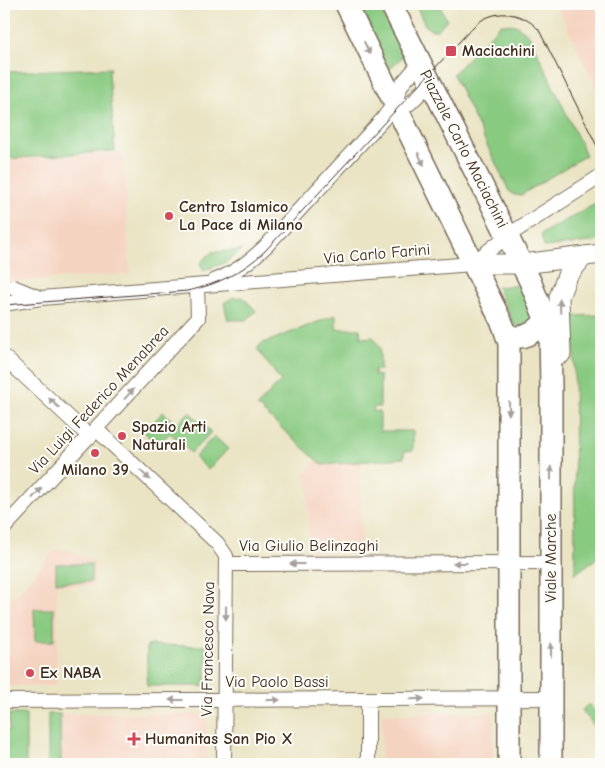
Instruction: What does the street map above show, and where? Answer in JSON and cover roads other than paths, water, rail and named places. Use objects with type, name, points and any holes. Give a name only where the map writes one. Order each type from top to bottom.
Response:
[{"type":"main road","points":[[346,4],[391,111],[472,264],[509,343],[509,764]]},
{"type":"main road","name":"Piazzale Carlo Maciachini","points":[[391,4],[522,264],[550,331],[551,351]]},
{"type":"main road","points":[[472,264],[522,264],[593,255]]},
{"type":"main road","points":[[551,387],[561,371],[559,297],[567,276],[593,255]]},
{"type":"main road","points":[[506,334],[512,338],[527,336],[538,330],[546,320]]},
{"type":"main road","points":[[510,359],[517,352],[535,346],[543,346],[551,351]]},
{"type":"main road","name":"Viale Marche","points":[[551,351],[551,764]]},
{"type":"street","name":"Piazzale Carlo Maciachini","points":[[391,111],[401,85],[420,63]]},
{"type":"street","name":"Piazzale Carlo Maciachini","points":[[391,111],[410,103],[426,88]]},
{"type":"street","points":[[4,304],[41,298],[191,287],[224,277],[247,264],[266,246],[391,111]]},
{"type":"street","name":"Piazzale Carlo Maciachini","points":[[472,264],[507,236],[601,176]]},
{"type":"street","name":"Via Carlo Farini","points":[[191,287],[472,264]]},
{"type":"street","points":[[4,288],[13,287],[41,298]]},
{"type":"street","name":"Via Luigi Federico Menabrea","points":[[4,528],[198,318],[191,287]]},
{"type":"street","name":"Via Giulio Belinzaghi","points":[[4,356],[217,543],[226,556],[226,564],[551,563]]},
{"type":"street","name":"Via Francesco Nava","points":[[224,764],[226,564]]},
{"type":"street","name":"Via Paolo Bassi","points":[[4,700],[551,698]]},
{"type":"street","points":[[368,700],[368,764]]},
{"type":"tram line","points":[[4,305],[187,291],[229,277],[257,259],[265,251],[473,27],[497,14],[515,15],[524,18],[539,30],[601,154]]},
{"type":"place","name":"Maciachini","points":[[451,51]]},
{"type":"place","name":"Centro Islamico La Pace di Milano","points":[[169,216]]},
{"type":"place","name":"Spazio Arti Naturali","points":[[122,436]]},
{"type":"place","name":"Milano 39","points":[[95,453]]},
{"type":"place","name":"Ex NABA","points":[[30,673]]},
{"type":"place","name":"Humanitas San Pio X","points":[[134,739]]}]
